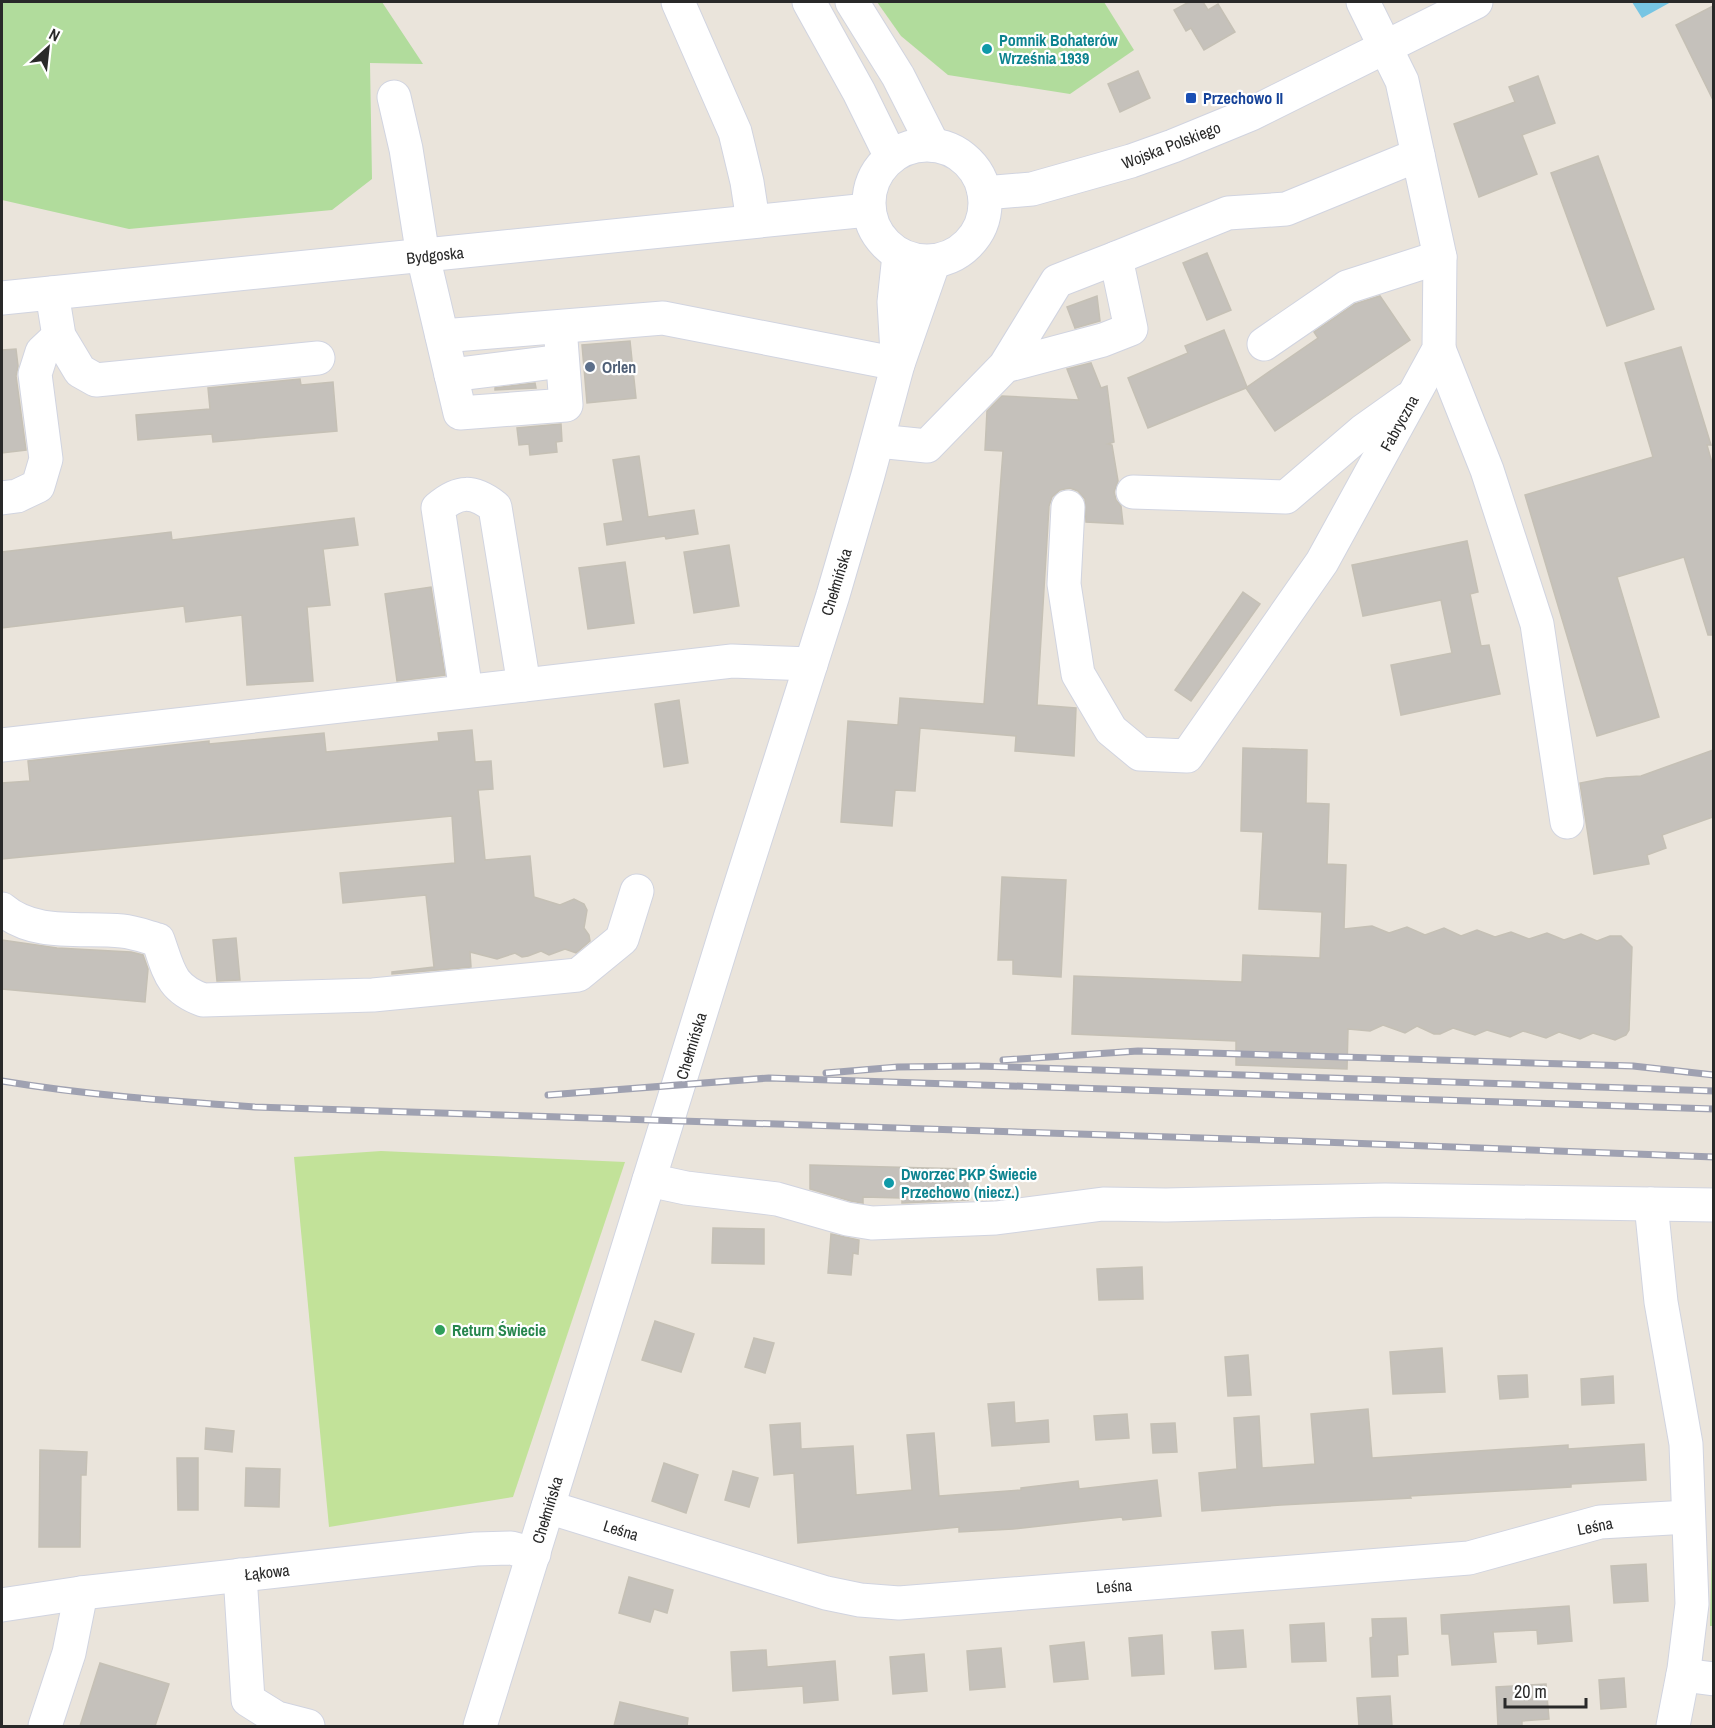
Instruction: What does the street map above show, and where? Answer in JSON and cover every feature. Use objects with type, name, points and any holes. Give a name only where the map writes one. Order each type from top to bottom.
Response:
[{"type":"street","points":[[678,2],[735,132],[753,220]]},
{"type":"street","points":[[809,2],[860,92],[891,157]]},
{"type":"street","points":[[852,2],[898,76],[933,145]]},
{"type":"street","name":"Fabryczna","points":[[1068,507],[1064,584],[1078,674],[1111,730],[1140,754],[1187,756],[1322,562],[1439,349],[1440,257],[1402,81],[1384,46],[1376,23],[1363,2]]},
{"type":"street","name":"Wojska Polskiego","points":[[984,193],[1032,189],[1131,161],[1173,146],[1251,114],[1476,2]]},
{"type":"street","points":[[394,97],[406,149],[423,256],[460,413],[566,405],[560,327]]},
{"type":"street","points":[[933,145],[951,150],[967,160],[978,176],[984,193],[985,212],[979,230],[968,245],[952,256],[934,261],[916,261],[899,255],[884,243],[873,228],[868,210],[870,190],[877,172],[891,157],[911,147],[933,145]]},
{"type":"street","points":[[878,441],[927,447],[1005,366],[1057,281],[1228,213],[1286,209],[1418,155]]},
{"type":"street","name":"Bydgoska","points":[[2,298],[868,210]]},
{"type":"street","name":"Chełmińska","points":[[898,364],[894,302],[899,255]]},
{"type":"street","points":[[1264,344],[1347,287],[1440,257]]},
{"type":"street","points":[[1005,366],[1103,340],[1131,329],[1116,258]]},
{"type":"street","name":"Chełmińska","points":[[480,1726],[811,664],[878,441],[898,364],[934,261]]},
{"type":"street","points":[[52,293],[59,336],[80,371],[96,380],[318,358]]},
{"type":"street","points":[[442,336],[663,318],[898,364]]},
{"type":"street","points":[[2,498],[17,496],[38,486],[46,459],[35,374],[42,352],[59,336]]},
{"type":"street","points":[[1439,349],[1487,470],[1537,624],[1567,822]]},
{"type":"street","points":[[451,375],[562,361]]},
{"type":"street","points":[[1133,492],[1286,497],[1363,430],[1414,395]]},
{"type":"street","points":[[466,691],[438,508],[450,498],[469,494],[484,499],[495,507],[524,685]]},
{"type":"street","points":[[2,746],[732,661],[811,664]]},
{"type":"street","points":[[2,909],[24,924],[81,931],[123,931],[158,940],[172,980],[189,994],[203,1000],[373,995],[578,975],[622,939],[637,891]]},
{"type":"street","points":[[649,1180],[686,1188],[777,1199],[847,1219],[872,1223],[996,1218],[1103,1204],[1166,1205],[1396,1200],[1713,1205]]},
{"type":"street","points":[[1651,1204],[1661,1302],[1686,1444],[1692,1604],[1699,1661],[1673,1726]]},
{"type":"street","name":"Leśna","points":[[548,1507],[826,1593],[860,1600],[898,1603],[1469,1558],[1600,1522],[1688,1517]]},
{"type":"street","name":"Łąkowa","points":[[2,1605],[81,1593],[476,1549],[511,1548],[534,1554]]},
{"type":"street","points":[[240,1575],[248,1700],[277,1718],[308,1726]]},
{"type":"street","points":[[45,1726],[69,1653],[81,1593]]},
{"type":"green space","points":[[2,2],[382,2],[423,64],[370,63],[372,179],[332,210],[129,229],[2,200]]},
{"type":"green space","points":[[877,2],[1104,2],[1134,50],[1070,94],[948,75],[901,36]]},
{"type":"green space","name":"Return Świecie","points":[[381,1151],[625,1162],[513,1497],[329,1527],[294,1157]]},
{"type":"green space","points":[[1713,1494],[1714,1626],[1710,1626]]},
{"type":"water","points":[[1632,2],[1671,2],[1642,18]]},
{"type":"building","points":[[1189,2],[1203,2],[1208,10],[1218,4],[1235,32],[1204,50],[1191,28],[1186,31],[1174,10]]},
{"type":"building","points":[[1713,6],[1713,100],[1676,25]]},
{"type":"building","points":[[1138,71],[1150,98],[1120,112],[1108,84]]},
{"type":"building","points":[[1538,76],[1555,123],[1522,135],[1537,174],[1479,197],[1454,124],[1515,102],[1509,87]]},
{"type":"building","points":[[1598,156],[1654,309],[1607,326],[1551,173]]},
{"type":"building","points":[[1207,253],[1231,310],[1207,320],[1183,263]]},
{"type":"building","points":[[1097,296],[1100,321],[1075,328],[1067,307]]},
{"type":"building","points":[[1380,296],[1410,340],[1275,431],[1246,388],[1148,428],[1128,378],[1188,353],[1185,346],[1224,330],[1247,387],[1318,338],[1314,332],[1355,304]]},
{"type":"building","points":[[630,341],[636,398],[587,403],[582,345]]},
{"type":"building","points":[[1681,347],[1711,445],[1707,445],[1713,466],[1713,635],[1708,635],[1684,557],[1617,577],[1659,717],[1597,736],[1525,495],[1653,457],[1625,363]]},
{"type":"building","points":[[16,349],[18,366],[16,376],[26,450],[2,453],[2,350]]},
{"type":"building","points":[[1091,363],[1101,388],[1107,386],[1114,442],[1108,444],[1112,445],[1118,481],[1114,492],[1121,506],[1123,524],[1086,522],[1085,499],[1078,491],[1070,488],[1060,490],[1052,497],[1049,506],[1037,705],[1076,708],[1074,756],[1015,751],[1016,736],[920,728],[915,791],[895,790],[892,826],[841,822],[848,721],[898,725],[900,698],[984,704],[1003,451],[985,450],[987,411],[1002,396],[1079,400],[1067,369]]},
{"type":"building","points":[[300,379],[301,385],[333,382],[337,431],[213,442],[212,434],[138,440],[136,415],[210,409],[208,388]]},
{"type":"building","points":[[535,383],[536,388],[495,390],[495,388]]},
{"type":"building","points":[[561,424],[562,441],[556,442],[557,452],[530,455],[529,444],[519,445],[517,428]]},
{"type":"building","points":[[639,456],[648,517],[694,510],[698,534],[666,539],[665,536],[607,545],[604,524],[623,521],[613,460]]},
{"type":"building","points":[[354,518],[358,545],[323,549],[330,605],[307,607],[313,681],[247,685],[242,615],[186,622],[184,606],[2,628],[2,552],[171,532],[172,540]]},
{"type":"building","points":[[1467,541],[1478,592],[1470,594],[1481,646],[1489,645],[1500,694],[1401,715],[1391,665],[1452,653],[1441,600],[1363,616],[1352,565]]},
{"type":"building","points":[[729,545],[739,606],[694,613],[684,552]]},
{"type":"building","points":[[625,562],[634,623],[588,629],[579,568]]},
{"type":"building","points":[[431,587],[445,675],[397,681],[385,594]]},
{"type":"building","points":[[1243,592],[1260,604],[1191,701],[1175,690]]},
{"type":"building","points":[[679,700],[688,763],[664,767],[655,704]]},
{"type":"building","points":[[472,730],[475,762],[491,761],[493,789],[478,790],[485,860],[530,856],[534,897],[560,905],[574,899],[584,904],[587,910],[584,928],[590,941],[576,953],[565,949],[549,955],[541,951],[522,957],[515,953],[497,959],[470,952],[471,967],[392,974],[392,972],[434,967],[426,895],[343,903],[340,873],[455,863],[452,816],[2,859],[2,783],[30,781],[28,761],[209,741],[209,744],[324,733],[326,752],[439,741],[438,733]]},
{"type":"building","points":[[1243,748],[1307,750],[1306,803],[1329,804],[1327,864],[1346,865],[1344,929],[1372,926],[1389,933],[1407,927],[1425,935],[1444,928],[1461,936],[1477,930],[1495,937],[1511,932],[1529,939],[1547,933],[1564,940],[1581,934],[1597,941],[1610,936],[1621,936],[1632,947],[1629,1030],[1626,1035],[1615,1040],[1593,1033],[1580,1039],[1559,1032],[1546,1038],[1523,1031],[1510,1037],[1487,1030],[1475,1035],[1453,1028],[1440,1034],[1434,1034],[1417,1026],[1405,1033],[1383,1025],[1370,1031],[1348,1029],[1347,1069],[1236,1065],[1236,1041],[1072,1034],[1074,976],[1242,982],[1243,955],[1320,958],[1322,912],[1259,909],[1263,832],[1241,831]]},
{"type":"building","points":[[1713,750],[1713,817],[1662,835],[1666,848],[1647,855],[1649,864],[1594,874],[1580,783],[1606,778],[1641,776]]},
{"type":"building","points":[[1002,877],[1066,880],[1061,977],[1013,974],[1013,960],[998,960]]},
{"type":"building","points":[[236,938],[240,980],[217,981],[213,940]]},
{"type":"building","points":[[2,940],[57,948],[131,952],[143,955],[148,969],[145,1002],[2,989]]},
{"type":"building","name":"Dworzec PKP Świecie Przechowo (niecz.)","points":[[810,1165],[968,1169],[968,1200],[902,1203],[902,1198],[863,1197],[863,1203],[851,1201],[810,1189]]},
{"type":"building","points":[[713,1228],[764,1229],[764,1264],[712,1263]]},
{"type":"building","points":[[831,1234],[859,1240],[858,1254],[853,1253],[851,1275],[828,1273]]},
{"type":"building","points":[[1142,1267],[1143,1299],[1099,1300],[1097,1269]]},
{"type":"building","points":[[655,1321],[694,1334],[681,1372],[642,1360]]},
{"type":"building","points":[[754,1338],[774,1343],[765,1373],[745,1367]]},
{"type":"building","points":[[1442,1348],[1445,1392],[1393,1394],[1390,1352]]},
{"type":"building","points":[[1248,1355],[1251,1395],[1228,1396],[1225,1357]]},
{"type":"building","points":[[1527,1375],[1528,1397],[1500,1399],[1498,1376]]},
{"type":"building","points":[[1613,1376],[1614,1403],[1582,1405],[1581,1379]]},
{"type":"building","points":[[1014,1402],[1015,1423],[1048,1420],[1049,1442],[992,1446],[988,1404]]},
{"type":"building","points":[[1368,1409],[1372,1458],[1568,1445],[1568,1449],[1644,1444],[1646,1480],[1202,1511],[1199,1473],[1237,1469],[1234,1418],[1259,1416],[1262,1468],[1315,1464],[1311,1414]]},
{"type":"building","points":[[1127,1414],[1129,1438],[1096,1440],[1094,1416]]},
{"type":"building","points":[[800,1423],[801,1449],[853,1446],[856,1495],[912,1490],[907,1435],[934,1433],[939,1496],[1021,1490],[1021,1488],[1078,1481],[1079,1489],[1157,1480],[1161,1516],[1123,1520],[1122,1517],[1013,1529],[959,1532],[959,1527],[798,1543],[794,1473],[774,1475],[770,1425]]},
{"type":"building","points":[[1175,1423],[1177,1452],[1153,1453],[1151,1424]]},
{"type":"building","points":[[206,1428],[234,1431],[232,1452],[205,1449]]},
{"type":"building","points":[[40,1450],[87,1452],[86,1475],[81,1475],[80,1547],[39,1547]]},
{"type":"building","points":[[177,1458],[198,1458],[198,1510],[178,1510]]},
{"type":"building","points":[[664,1463],[698,1475],[686,1513],[652,1501]]},
{"type":"building","points":[[246,1468],[280,1469],[279,1507],[245,1506]]},
{"type":"building","points":[[733,1471],[758,1478],[749,1507],[725,1500]]},
{"type":"building","points":[[1646,1564],[1648,1601],[1614,1603],[1611,1566]]},
{"type":"building","points":[[629,1577],[673,1590],[667,1613],[654,1609],[650,1622],[619,1613]]},
{"type":"building","points":[[1569,1606],[1572,1641],[1538,1644],[1537,1630],[1493,1632],[1496,1662],[1452,1665],[1449,1634],[1442,1634],[1441,1615]]},
{"type":"building","points":[[1406,1618],[1408,1654],[1397,1655],[1398,1676],[1372,1677],[1370,1638],[1373,1637],[1372,1619]]},
{"type":"building","points":[[1324,1623],[1326,1661],[1292,1662],[1290,1625]]},
{"type":"building","points":[[1243,1630],[1246,1667],[1215,1669],[1212,1632]]},
{"type":"building","points":[[1162,1635],[1164,1674],[1132,1676],[1129,1638]]},
{"type":"building","points":[[1084,1642],[1088,1679],[1054,1682],[1050,1646]]},
{"type":"building","points":[[1001,1648],[1005,1687],[970,1690],[967,1651]]},
{"type":"building","points":[[766,1650],[767,1667],[835,1661],[838,1700],[804,1703],[803,1686],[733,1691],[731,1652]]},
{"type":"building","points":[[924,1654],[927,1691],[893,1694],[890,1657]]},
{"type":"building","points":[[100,1663],[169,1684],[155,1726],[80,1726]]},
{"type":"building","points":[[1624,1678],[1626,1707],[1601,1709],[1599,1680]]},
{"type":"building","points":[[1546,1684],[1549,1719],[1522,1721],[1522,1726],[1498,1726],[1496,1687]]},
{"type":"building","points":[[1390,1696],[1392,1726],[1359,1726],[1357,1698]]},
{"type":"building","points":[[620,1702],[688,1718],[687,1726],[614,1726]]},
{"type":"railway","points":[[1003,1060],[1138,1051],[1633,1066],[1714,1075]]},
{"type":"railway","points":[[826,1073],[898,1067],[978,1066],[1714,1091]]},
{"type":"railway","points":[[548,1095],[769,1078],[1714,1109]]},
{"type":"railway","points":[[2,1081],[97,1094],[255,1107],[1714,1157]]},
{"type":"place","name":"Pomnik Bohaterów Września 1939","points":[[987,49]]},
{"type":"place","name":"Przechowo II","points":[[1191,98]]},
{"type":"place","name":"Orlen","points":[[590,367]]},
{"type":"place","name":"Dworzec PKP Świecie Przechowo (niecz.)","points":[[889,1183]]},
{"type":"place","name":"Return Świecie","points":[[440,1330]]}]
